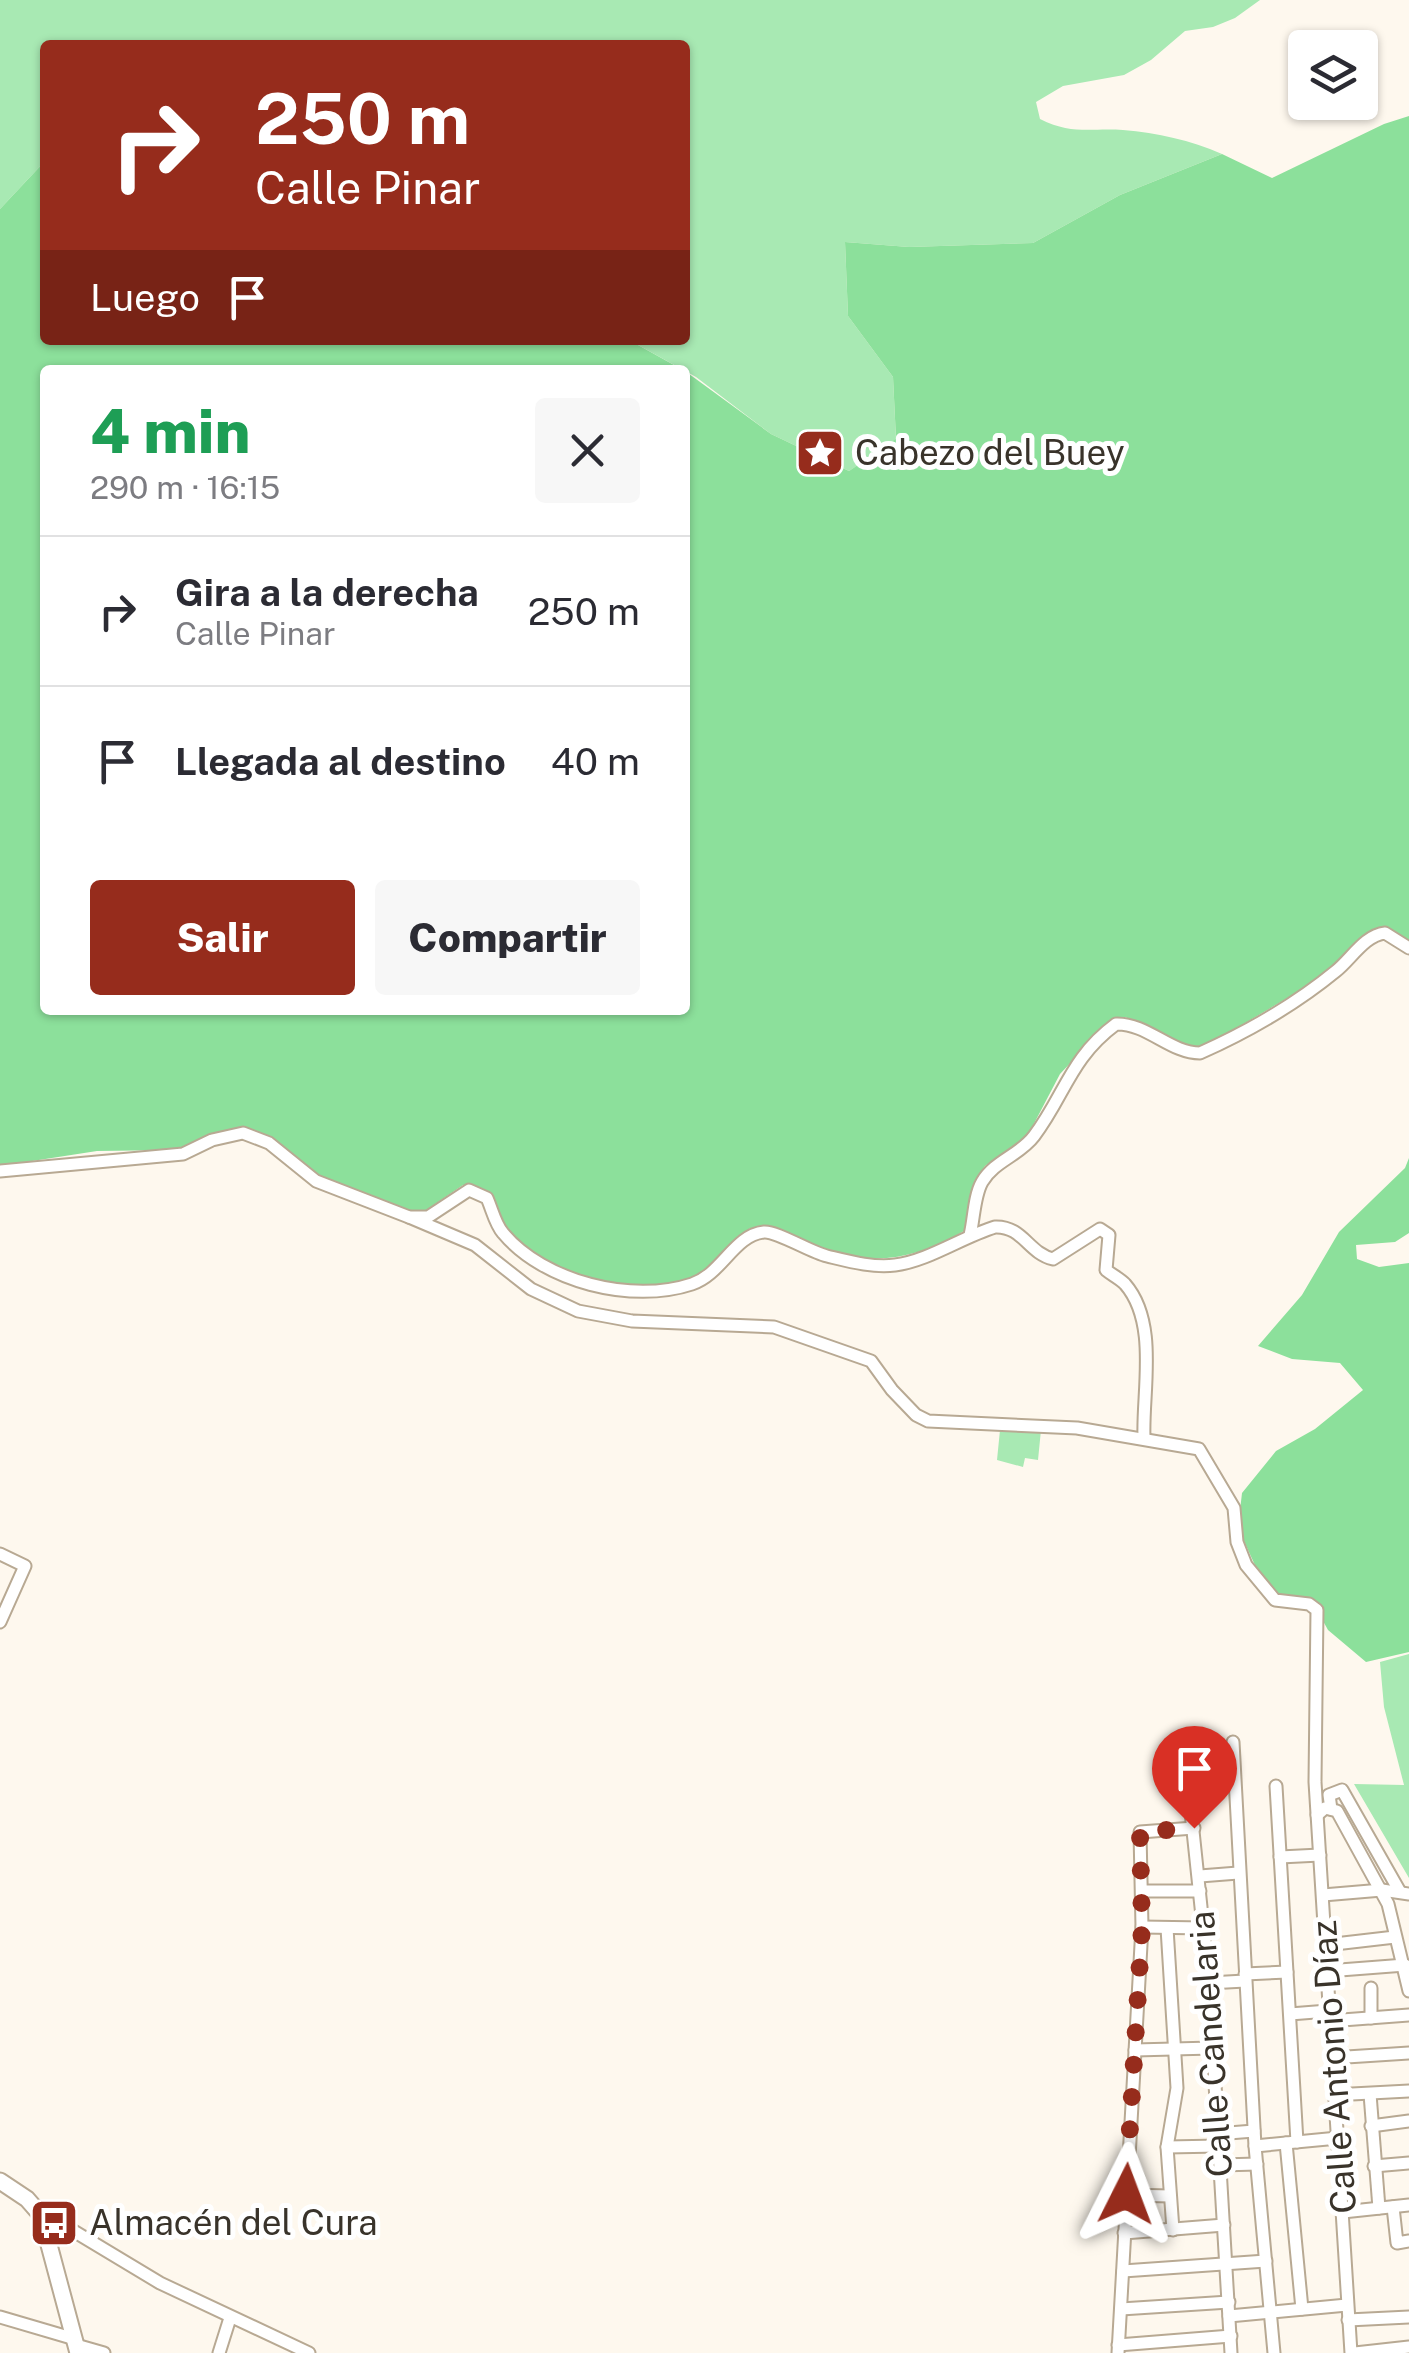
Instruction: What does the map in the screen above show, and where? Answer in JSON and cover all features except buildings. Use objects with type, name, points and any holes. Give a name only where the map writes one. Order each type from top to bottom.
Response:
[{"type":"main road","points":[[0,2180],[37,2209],[46,2229],[76,2346]]},
{"type":"street","points":[[970,1235],[978,1187],[988,1171],[1033,1138],[1069,1073],[1087,1049],[1116,1024],[1141,1029],[1189,1053],[1200,1053],[1318,986],[1369,938],[1392,935],[1409,948]]},
{"type":"street","points":[[0,1171],[184,1154],[212,1140],[243,1134],[269,1144],[316,1181],[474,1244],[531,1288],[578,1311],[632,1321],[774,1327],[871,1361],[892,1390],[928,1421],[1077,1428],[1144,1438],[1144,1336],[1134,1299],[1126,1286],[1106,1270],[1109,1235],[1100,1229],[1054,1259],[1043,1257],[1012,1228],[994,1227],[896,1266],[852,1262],[804,1250],[769,1232],[747,1236],[724,1264],[694,1284],[650,1292],[616,1290],[564,1276],[501,1232],[487,1198],[468,1190],[428,1217],[409,1217]]},
{"type":"street","name":"Calle Antonio Díaz","points":[[1144,1438],[1198,1449],[1234,1508],[1237,1542],[1246,1565],[1275,1600],[1310,1604],[1317,1610],[1315,1786],[1353,2353]]},
{"type":"street","points":[[0,1554],[25,1566],[0,1622]]},
{"type":"street","name":"Calle Candelaria","points":[[1183,1736],[1209,1984],[1231,2353]]},
{"type":"street","points":[[1233,1742],[1255,2146],[1274,2353]]},
{"type":"street","points":[[1276,1786],[1302,2309]]},
{"type":"street","points":[[1315,1786],[1342,1790],[1348,1797],[1404,1893]]},
{"type":"street","points":[[1331,1809],[1332,1791]]},
{"type":"street","points":[[1317,1815],[1336,1811],[1382,1890],[1406,1965],[1409,1991]]},
{"type":"street","points":[[1194,1828],[1140,1832],[1142,1927],[1118,2349],[1230,2336]]},
{"type":"street","points":[[1280,1856],[1320,1855]]},
{"type":"street","points":[[1200,1876],[1238,1873]]},
{"type":"street","points":[[1142,1890],[1200,1891]]},
{"type":"street","points":[[1322,1896],[1382,1890],[1404,1893]]},
{"type":"street","points":[[1142,1927],[1204,1928]]},
{"type":"street","points":[[1168,1928],[1177,2088],[1167,2147],[1174,2230]]},
{"type":"street","points":[[1326,1945],[1395,1937]]},
{"type":"street","points":[[1327,1971],[1406,1965]]},
{"type":"street","points":[[1209,1984],[1287,1972]]},
{"type":"street","points":[[1371,1988],[1371,2018]]},
{"type":"street","points":[[1290,2014],[1409,2016]]},
{"type":"street","points":[[1135,2050],[1212,2048]]},
{"type":"street","points":[[1331,2058],[1409,2053]]},
{"type":"street","points":[[1333,2094],[1409,2091]]},
{"type":"street","points":[[1370,2094],[1374,2166],[1397,2243],[1409,2241]]},
{"type":"street","points":[[1371,2126],[1409,2121]]},
{"type":"street","points":[[1167,2147],[1254,2131]]},
{"type":"street","points":[[1255,2146],[1338,2138]]},
{"type":"street","points":[[1374,2166],[1409,2163]]},
{"type":"street","points":[[1221,2165],[1257,2164]]},
{"type":"street","points":[[1126,2194],[1170,2196]]},
{"type":"street","points":[[1344,2212],[1409,2205]]},
{"type":"street","points":[[37,2209],[144,2274],[309,2353]]},
{"type":"street","points":[[1124,2233],[1224,2225]]},
{"type":"street","points":[[1123,2271],[1266,2261]]},
{"type":"street","points":[[1121,2309],[1228,2302]]},
{"type":"street","points":[[1230,2316],[1348,2305]]},
{"type":"street","points":[[0,2317],[104,2353]]},
{"type":"street","points":[[1348,2320],[1407,2317],[1409,2332]]},
{"type":"street","points":[[219,2353],[230,2318]]},
{"type":"street","points":[[1353,2353],[1409,2347]]},
{"type":"green space","points":[[0,0],[1260,0],[1235,18],[1213,27],[1185,31],[1151,60],[1124,75],[1063,86],[1036,102],[1040,119],[1062,127],[1149,133],[1222,154],[1120,195],[1033,243],[909,247],[845,242],[848,316],[893,377],[896,440],[849,471],[771,434],[690,374],[690,365],[674,365],[638,345],[690,345],[690,40],[40,40],[40,166],[0,209]]},
{"type":"green space","points":[[1409,116],[1409,944],[1384,931],[1323,977],[1208,1045],[1191,1047],[1125,1017],[1111,1020],[1060,1074],[1028,1135],[985,1166],[975,1180],[964,1231],[925,1250],[888,1258],[830,1252],[750,1228],[719,1264],[692,1279],[668,1286],[614,1285],[562,1270],[539,1258],[512,1234],[484,1196],[463,1185],[422,1213],[402,1209],[325,1182],[271,1140],[222,1132],[175,1150],[97,1151],[0,1166],[0,209],[40,166],[40,345],[638,345],[674,365],[40,365],[40,1015],[690,1015],[690,375],[771,434],[849,471],[896,439],[893,377],[848,316],[845,242],[909,247],[1033,243],[1120,195],[1222,154],[1272,178],[1384,124]]},
{"type":"green space","points":[[1409,1158],[1409,1233],[1395,1242],[1356,1245],[1357,1259],[1379,1267],[1409,1263],[1409,1652],[1366,1662],[1328,1630],[1312,1601],[1279,1595],[1259,1574],[1238,1528],[1242,1493],[1276,1451],[1315,1429],[1363,1390],[1340,1363],[1292,1359],[1258,1346],[1302,1295],[1339,1232],[1405,1168]]},
{"type":"green space","points":[[1000,1430],[1041,1430],[1038,1460],[1025,1458],[1023,1467],[997,1460]]},
{"type":"green space","points":[[1409,1654],[1409,1878],[1354,1784],[1404,1785],[1384,1707],[1380,1662]]},
{"type":"place","name":"Cabezo del Buey","points":[[820,453]]},
{"type":"place","name":"Almacén del Cura","points":[[54,2223]]},
{"type":"route","points":[[1126,2194],[1142,1927],[1140,1832],[1194,1828]]}]
